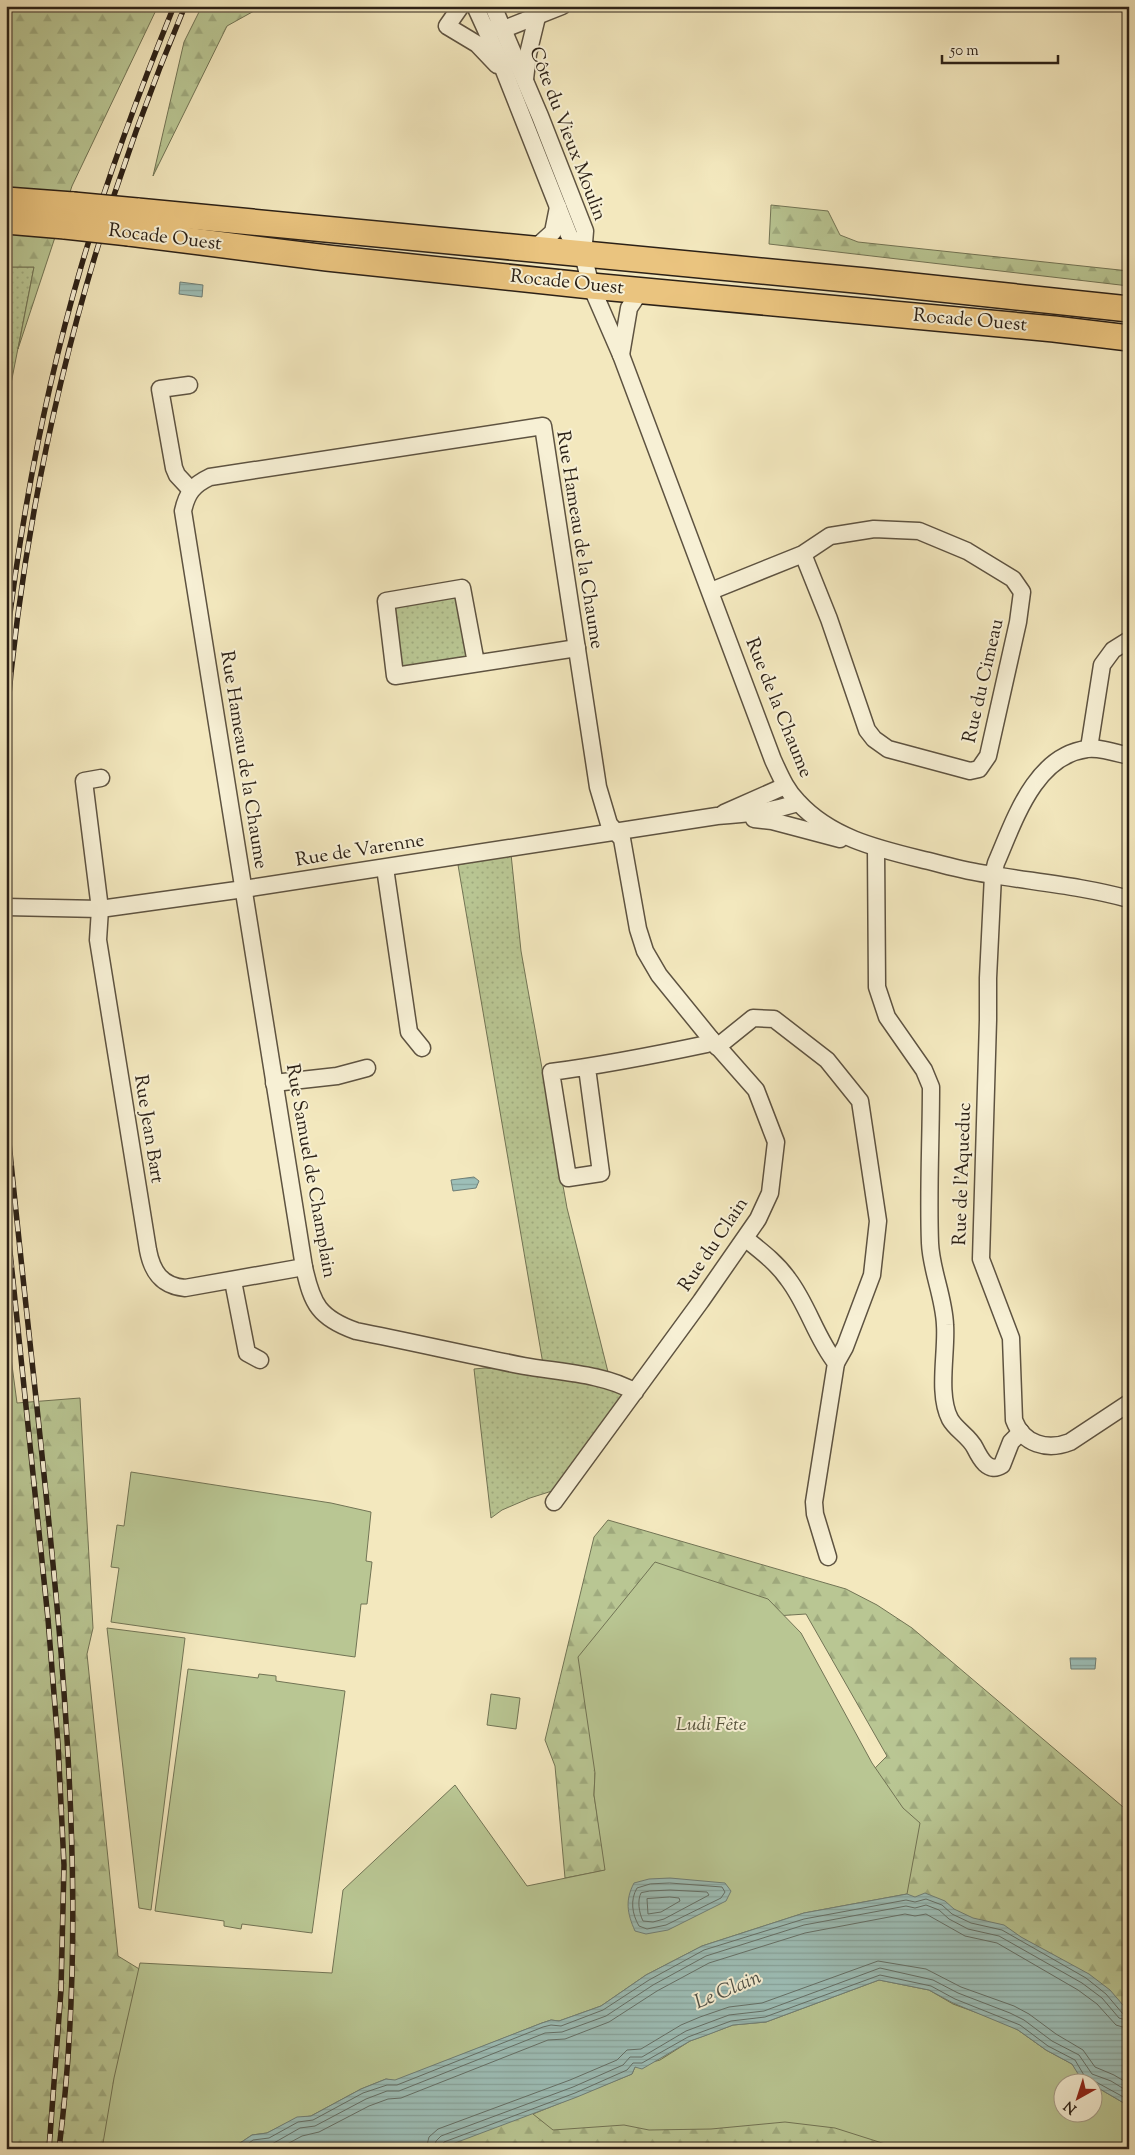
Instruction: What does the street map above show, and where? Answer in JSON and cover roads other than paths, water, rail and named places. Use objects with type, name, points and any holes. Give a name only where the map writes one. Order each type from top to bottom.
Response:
[{"type":"main road","name":"Rocade Ouest","points":[[6,200],[69,215],[133,222],[532,250],[866,281],[1129,309]]},
{"type":"main road","name":"Rocade Ouest","points":[[6,221],[69,215]]},
{"type":"main road","name":"Rocade Ouest","points":[[133,222],[326,258],[591,286],[1054,328],[1129,338]]},
{"type":"street","points":[[461,6],[447,26],[477,44],[505,74]]},
{"type":"street","name":"Côte du Vieux Moulin","points":[[475,6],[505,74],[569,235],[584,255]]},
{"type":"street","name":"Côte du Vieux Moulin","points":[[493,6],[525,80],[585,231],[584,255]]},
{"type":"street","points":[[485,28],[504,29],[562,6]]},
{"type":"street","points":[[525,80],[528,54],[537,17]]},
{"type":"street","name":"Côte du Vieux Moulin","points":[[532,250],[553,232],[558,207]]},
{"type":"street","name":"Rue de la Chaume","points":[[584,255],[591,286],[621,355],[773,760],[785,786],[798,803],[833,830],[868,846],[993,875],[1091,890],[1129,899]]},
{"type":"street","points":[[621,355],[629,308],[641,290]]},
{"type":"street","points":[[189,385],[160,389],[174,468],[177,475],[190,489]]},
{"type":"street","name":"Rue Hameau de la Chaume","points":[[244,890],[184,511],[190,489],[210,477],[543,426],[598,787],[609,824],[616,833]]},
{"type":"street","name":"Rue du Cimeau","points":[[711,592],[804,554],[830,536],[843,532],[874,528],[919,531],[967,551],[1013,579],[1022,592],[1018,622],[988,756],[979,769],[970,771],[888,750],[867,730],[829,619],[804,554]]},
{"type":"street","points":[[476,664],[462,588],[386,601],[395,676],[476,664],[577,648]]},
{"type":"street","points":[[1129,640],[1113,650],[1102,665],[1088,748],[1129,756]]},
{"type":"street","name":"Rue de l'Aqueduc","points":[[1021,1432],[1014,1420],[1011,1338],[981,1259],[988,978],[993,875],[996,863],[1019,812],[1038,780],[1060,760],[1088,748]]},
{"type":"street","name":"Rue Jean Bart","points":[[101,778],[84,781],[100,908],[98,940],[148,1250],[153,1269],[162,1280],[177,1287],[196,1287],[304,1267]]},
{"type":"street","name":"Rue de Varenne","points":[[717,816],[785,786]]},
{"type":"street","name":"Rue de Varenne","points":[[6,907],[100,908],[244,890],[717,816],[751,814],[786,808],[798,803]]},
{"type":"street","name":"Rue de Varenne","points":[[717,816],[772,821],[868,846]]},
{"type":"street","name":"Rue du Clain","points":[[554,1502],[746,1239],[762,1212],[770,1193],[776,1142],[756,1090],[714,1043],[659,975],[645,951],[638,929],[622,839],[616,833]]},
{"type":"street","points":[[868,846],[876,987],[887,1018],[924,1070],[930,1087],[930,1245],[945,1314],[944,1381],[946,1410],[950,1420],[973,1445],[983,1463],[996,1468],[1002,1465],[1011,1442],[1021,1432],[1038,1445],[1045,1447],[1061,1446],[1129,1403]]},
{"type":"street","points":[[385,868],[409,1032],[422,1048]]},
{"type":"street","name":"Rue Samuel de Champlain","points":[[244,890],[304,1267],[311,1294],[318,1308],[323,1314],[342,1326],[356,1331],[523,1366],[601,1379],[635,1392]]},
{"type":"street","points":[[587,1068],[601,1173],[568,1178],[551,1072],[612,1064],[714,1043],[753,1018],[774,1019],[827,1060],[860,1101],[878,1221],[872,1275],[845,1347],[836,1364],[814,1502],[815,1514],[828,1557]]},
{"type":"street","points":[[274,1083],[337,1076],[367,1068]]},
{"type":"street","points":[[746,1239],[776,1264],[789,1280],[824,1348],[836,1364]]},
{"type":"street","points":[[234,1281],[248,1353],[260,1360]]},
{"type":"water","points":[[180,282],[203,285],[202,297],[179,294]]},
{"type":"water","points":[[474,1177],[479,1181],[476,1188],[453,1191],[451,1180]]},
{"type":"water","points":[[1070,1658],[1096,1658],[1095,1669],[1071,1669]]},
{"type":"water","points":[[670,1878],[725,1883],[731,1891],[726,1901],[668,1930],[646,1934],[635,1931],[628,1907],[629,1895],[634,1883],[649,1879]]},
{"type":"water","name":"Le Clain","points":[[925,1893],[945,1901],[954,1909],[973,1918],[1004,1925],[1021,1937],[1089,1974],[1110,1990],[1129,2012],[1129,2106],[1102,2090],[1102,2072],[1077,2072],[1072,2064],[1046,2050],[1018,2030],[953,2003],[929,1990],[879,1980],[766,2022],[733,2025],[690,2041],[642,2069],[635,2067],[632,2074],[577,2097],[439,2149],[231,2149],[252,2135],[267,2133],[297,2117],[311,2116],[361,2089],[386,2079],[395,2080],[542,2023],[551,2020],[559,2021],[601,2006],[646,1975],[702,1946],[804,1913],[907,1894],[915,1897]]},
{"type":"railway","points":[[6,646],[27,502],[45,407],[68,313],[113,168],[174,6]]},
{"type":"railway","points":[[6,727],[15,634],[29,542],[46,451],[67,360],[91,270],[119,181],[150,93],[185,6]]},
{"type":"railway","points":[[6,1111],[55,1584],[66,1714],[72,1838],[72,1963],[66,2087],[59,2149]]},
{"type":"railway","points":[[6,1213],[48,1619],[58,1744],[64,1865],[61,1990],[49,2149]]},
{"type":"park label","name":"Ludi Fête","points":[[711,1725]]}]
